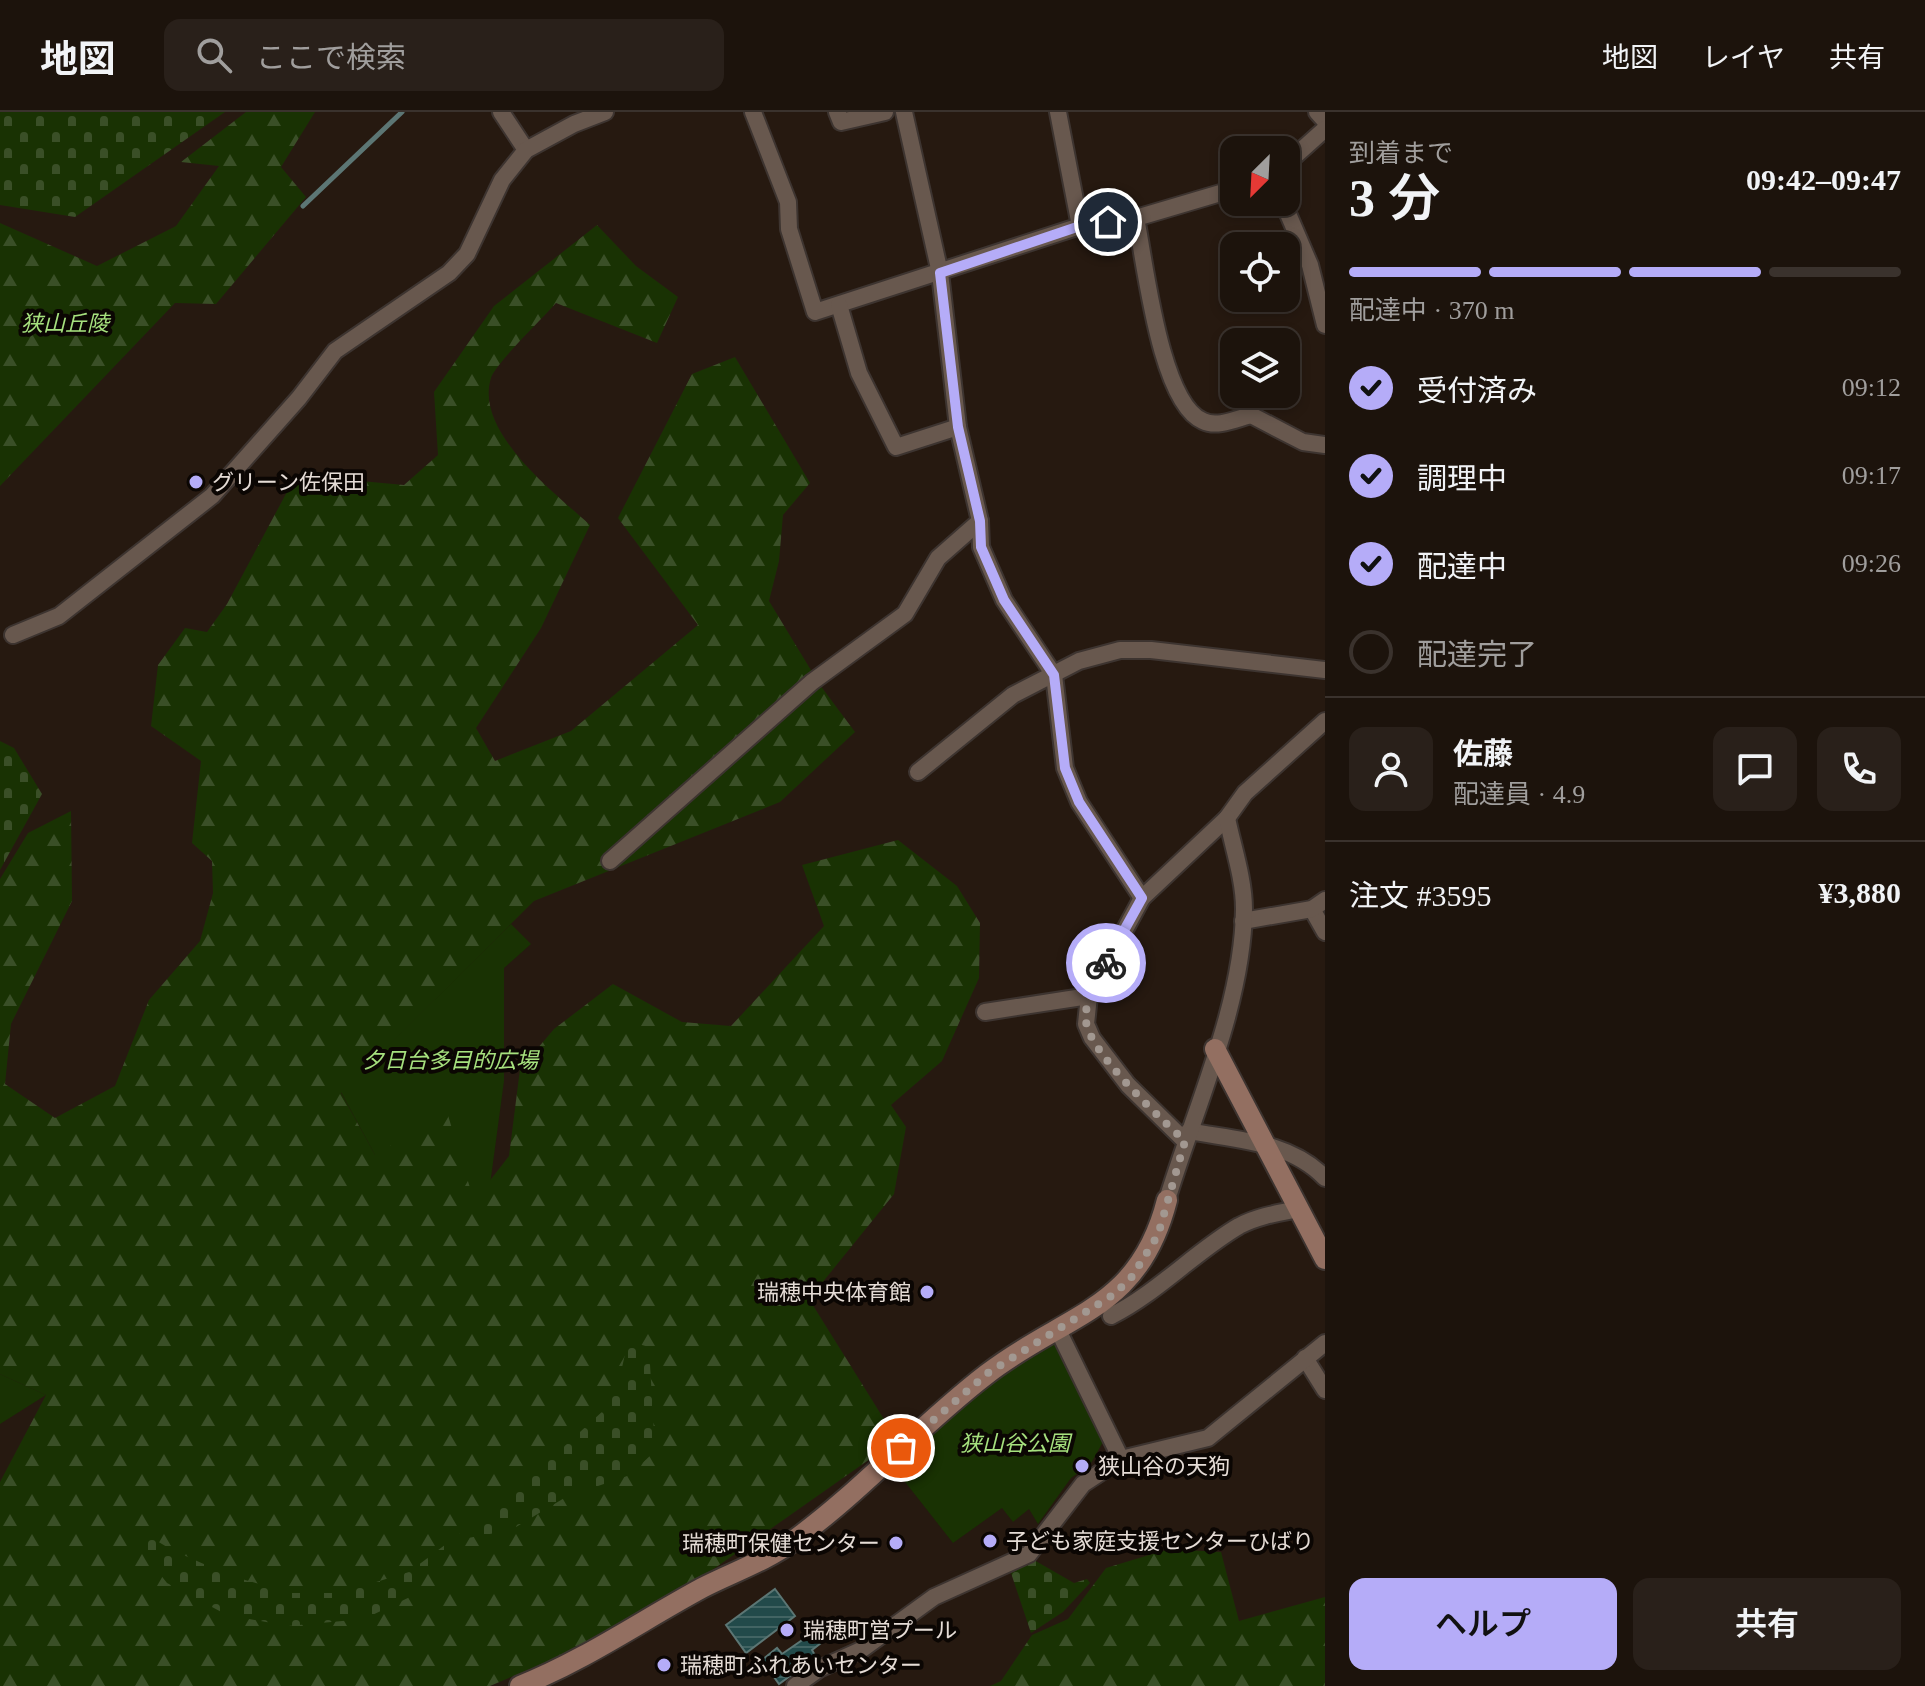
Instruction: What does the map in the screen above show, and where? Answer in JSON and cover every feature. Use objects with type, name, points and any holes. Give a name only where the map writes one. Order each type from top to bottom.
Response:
[{"type":"street","points":[[501,112],[526,150]]},
{"type":"street","points":[[13,635],[59,616],[212,496],[299,398],[335,351],[449,273],[467,254],[502,180],[526,150],[574,124],[605,112]]},
{"type":"street","points":[[753,112],[788,202],[789,229],[815,312],[1080,226],[1136,218],[1220,193]]},
{"type":"street","points":[[837,112],[841,122],[885,112]]},
{"type":"street","points":[[904,112],[940,273],[958,427],[980,521],[981,547],[1004,600],[1054,675],[1065,768],[1079,802],[1142,898]]},
{"type":"street","points":[[1058,112],[1080,226]]},
{"type":"street","points":[[1317,112],[1325,121]]},
{"type":"street","points":[[1300,151],[1325,129]]},
{"type":"street","points":[[1289,216],[1310,265],[1325,325]]},
{"type":"street","points":[[1136,218],[1165,365],[1196,417],[1216,424],[1251,415],[1303,442],[1325,445]]},
{"type":"street","points":[[839,305],[859,373],[896,447],[958,427]]},
{"type":"street","points":[[610,861],[812,682],[905,614],[938,558],[980,521]]},
{"type":"street","points":[[918,772],[1013,695],[1079,661],[1120,650],[1151,650],[1325,670]]},
{"type":"street","points":[[1325,721],[1245,793],[1227,818],[1142,898],[1089,996],[1086,1024],[1092,1038],[1128,1085],[1187,1136],[1267,1145],[1312,1164],[1325,1178]]},
{"type":"street","points":[[520,1686],[571,1665],[701,1589],[792,1542],[988,1373],[1113,1295],[1131,1278],[1158,1235],[1234,982],[1243,921],[1243,893],[1227,818]]},
{"type":"street","points":[[1243,921],[1318,904],[1325,932]]},
{"type":"street","points":[[985,1012],[1089,996]]},
{"type":"street","points":[[1215,1049],[1323,1249]]},
{"type":"street","points":[[1111,1316],[1135,1304],[1238,1227],[1264,1215],[1299,1209]]},
{"type":"street","points":[[1058,1330],[1121,1459]]},
{"type":"street","points":[[795,1686],[819,1669],[861,1650],[934,1597],[1029,1554],[1083,1484],[1121,1459],[1208,1438],[1325,1343]]},
{"type":"street","points":[[1305,1358],[1325,1390]]},
{"type":"green space","points":[[0,112],[225,112],[75,217],[0,205]]},
{"type":"green space","name":"狭山丘陵","points":[[246,112],[315,112],[281,167],[306,197],[216,304],[175,303],[0,486],[0,223],[97,266],[176,226],[219,166],[181,162]]},
{"type":"green space","points":[[597,225],[636,266],[678,297],[657,343],[556,303],[494,371],[489,399],[494,419],[506,440],[539,479],[590,525],[541,628],[476,728],[495,761],[571,731],[698,625],[618,518],[692,374],[735,357],[810,483],[783,515],[779,561],[769,601],[820,685],[855,732],[780,802],[534,901],[341,1093],[375,1155],[447,1112],[474,1201],[509,1156],[520,1069],[554,1029],[613,984],[682,1022],[731,1026],[824,926],[802,865],[898,840],[957,886],[980,923],[979,978],[942,1061],[891,1105],[906,1127],[894,1194],[809,1299],[897,1440],[715,1568],[651,1607],[565,1654],[490,1686],[0,1686],[0,1482],[46,1395],[0,1374],[0,879],[28,833],[71,811],[72,901],[11,1024],[5,1084],[55,1118],[115,1086],[149,1000],[200,941],[213,893],[212,861],[192,843],[201,761],[151,726],[158,665],[185,628],[207,632],[227,604],[296,475],[404,485],[438,455],[434,392],[494,306]]},
{"type":"green space","points":[[0,741],[14,748],[42,794],[0,870]]},
{"type":"green space","name":"夕日台多目的広場","points":[[511,924],[531,944],[504,968],[504,1081],[488,1200],[473,1202],[375,1155],[341,1092]]},
{"type":"green space","name":"狭山谷公園","points":[[1052,1340],[1103,1442],[1090,1465],[1071,1478],[1038,1524],[1029,1509],[1013,1522],[1002,1508],[953,1543],[891,1464],[991,1377]]},
{"type":"green space","points":[[628,1341],[649,1347],[655,1451],[630,1475],[566,1497],[511,1530],[468,1538],[426,1572],[412,1596],[364,1619],[288,1626],[227,1615],[167,1583],[136,1544],[142,1532],[172,1550],[231,1576],[292,1593],[340,1593],[409,1572],[510,1496],[604,1410],[621,1372]]},
{"type":"green space","points":[[0,1374],[46,1395],[0,1424]]},
{"type":"green space","points":[[1169,1549],[1221,1552],[1239,1621],[1325,1597],[1325,1686],[990,1686],[1001,1681],[1032,1635],[1068,1619],[1106,1568]]},
{"type":"green space","points":[[1034,1560],[1074,1583],[1087,1579],[1090,1583],[1063,1612],[1031,1633],[1011,1573]]},
{"type":"water","points":[[775,1589],[795,1616],[746,1653],[726,1625]]},
{"type":"water","points":[[814,1632],[821,1643],[812,1650],[816,1657],[779,1684],[762,1660],[777,1648],[782,1654]]},
{"type":"waterway","points":[[303,206],[402,112]]},
{"type":"way so far","points":[[901,1448],[988,1373],[1113,1295],[1131,1278],[1158,1235],[1185,1141],[1128,1085],[1092,1038],[1086,1024],[1089,996],[1106,963]]},
{"type":"place","name":"グリーン佐保田","points":[[196,482]]},
{"type":"place","name":"瑞穂中央体育館","points":[[927,1292]]},
{"type":"place","name":"狭山谷の天狗","points":[[1082,1466]]},
{"type":"place","name":"子ども家庭支援センターひばり","points":[[990,1541]]},
{"type":"place","name":"瑞穂町保健センター","points":[[896,1543]]},
{"type":"place","name":"瑞穂町営プール","points":[[787,1630]]},
{"type":"place","name":"瑞穂町ふれあいセンター","points":[[664,1665]]},
{"type":"route","points":[[1106,963],[1142,898],[1079,802],[1065,768],[1054,675],[1004,600],[981,547],[980,521],[958,427],[940,273],[1080,226],[1108,222]]}]
